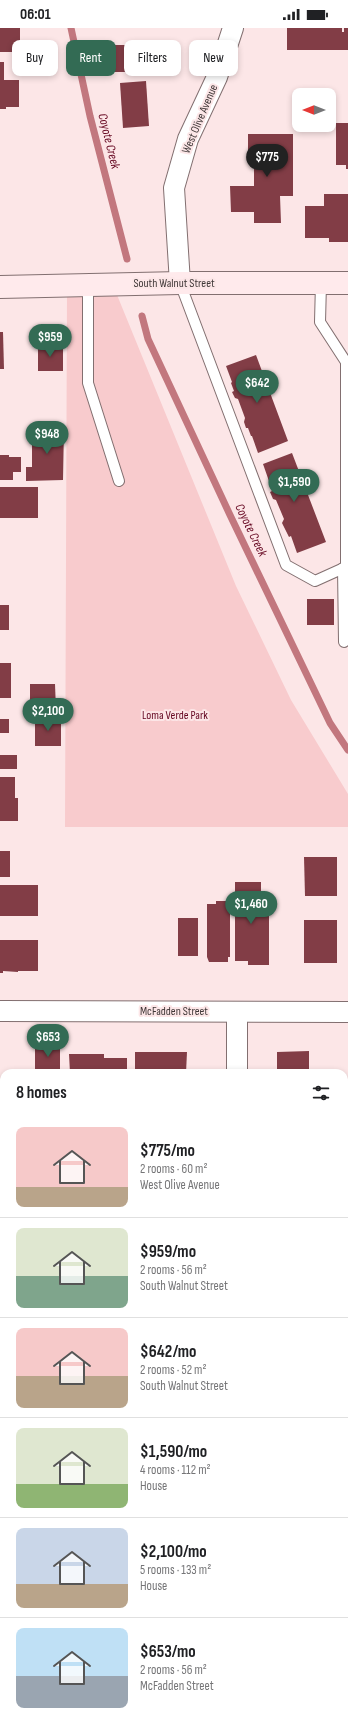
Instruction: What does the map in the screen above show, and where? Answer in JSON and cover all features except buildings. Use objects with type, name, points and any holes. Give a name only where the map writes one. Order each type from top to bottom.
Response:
[{"type":"street","name":"West Olive Avenue","points":[[180,283],[174,188],[188,139],[217,77],[233,28]]},
{"type":"street","name":"South Walnut Street","points":[[0,287],[88,284],[348,283]]},
{"type":"street","name":"McFadden Street","points":[[0,1011],[348,1012]]},
{"type":"street","points":[[237,1069],[238,1012]]},
{"type":"lane","points":[[180,283],[286,566],[315,581],[346,567],[346,362],[320,322],[321,283]]},
{"type":"lane","points":[[88,284],[88,383],[119,481]]},
{"type":"lane","points":[[343,568],[344,642]]},
{"type":"green space","name":"Loma Verde Park","points":[[67,290],[115,290],[236,586],[291,700],[348,794],[348,827],[65,827]]},
{"type":"waterway","name":"Coyote Creek","points":[[71,28],[90,116],[127,259]]},
{"type":"waterway","name":"Coyote Creek","points":[[142,316],[148,339],[230,515],[330,723],[348,750]]}]
